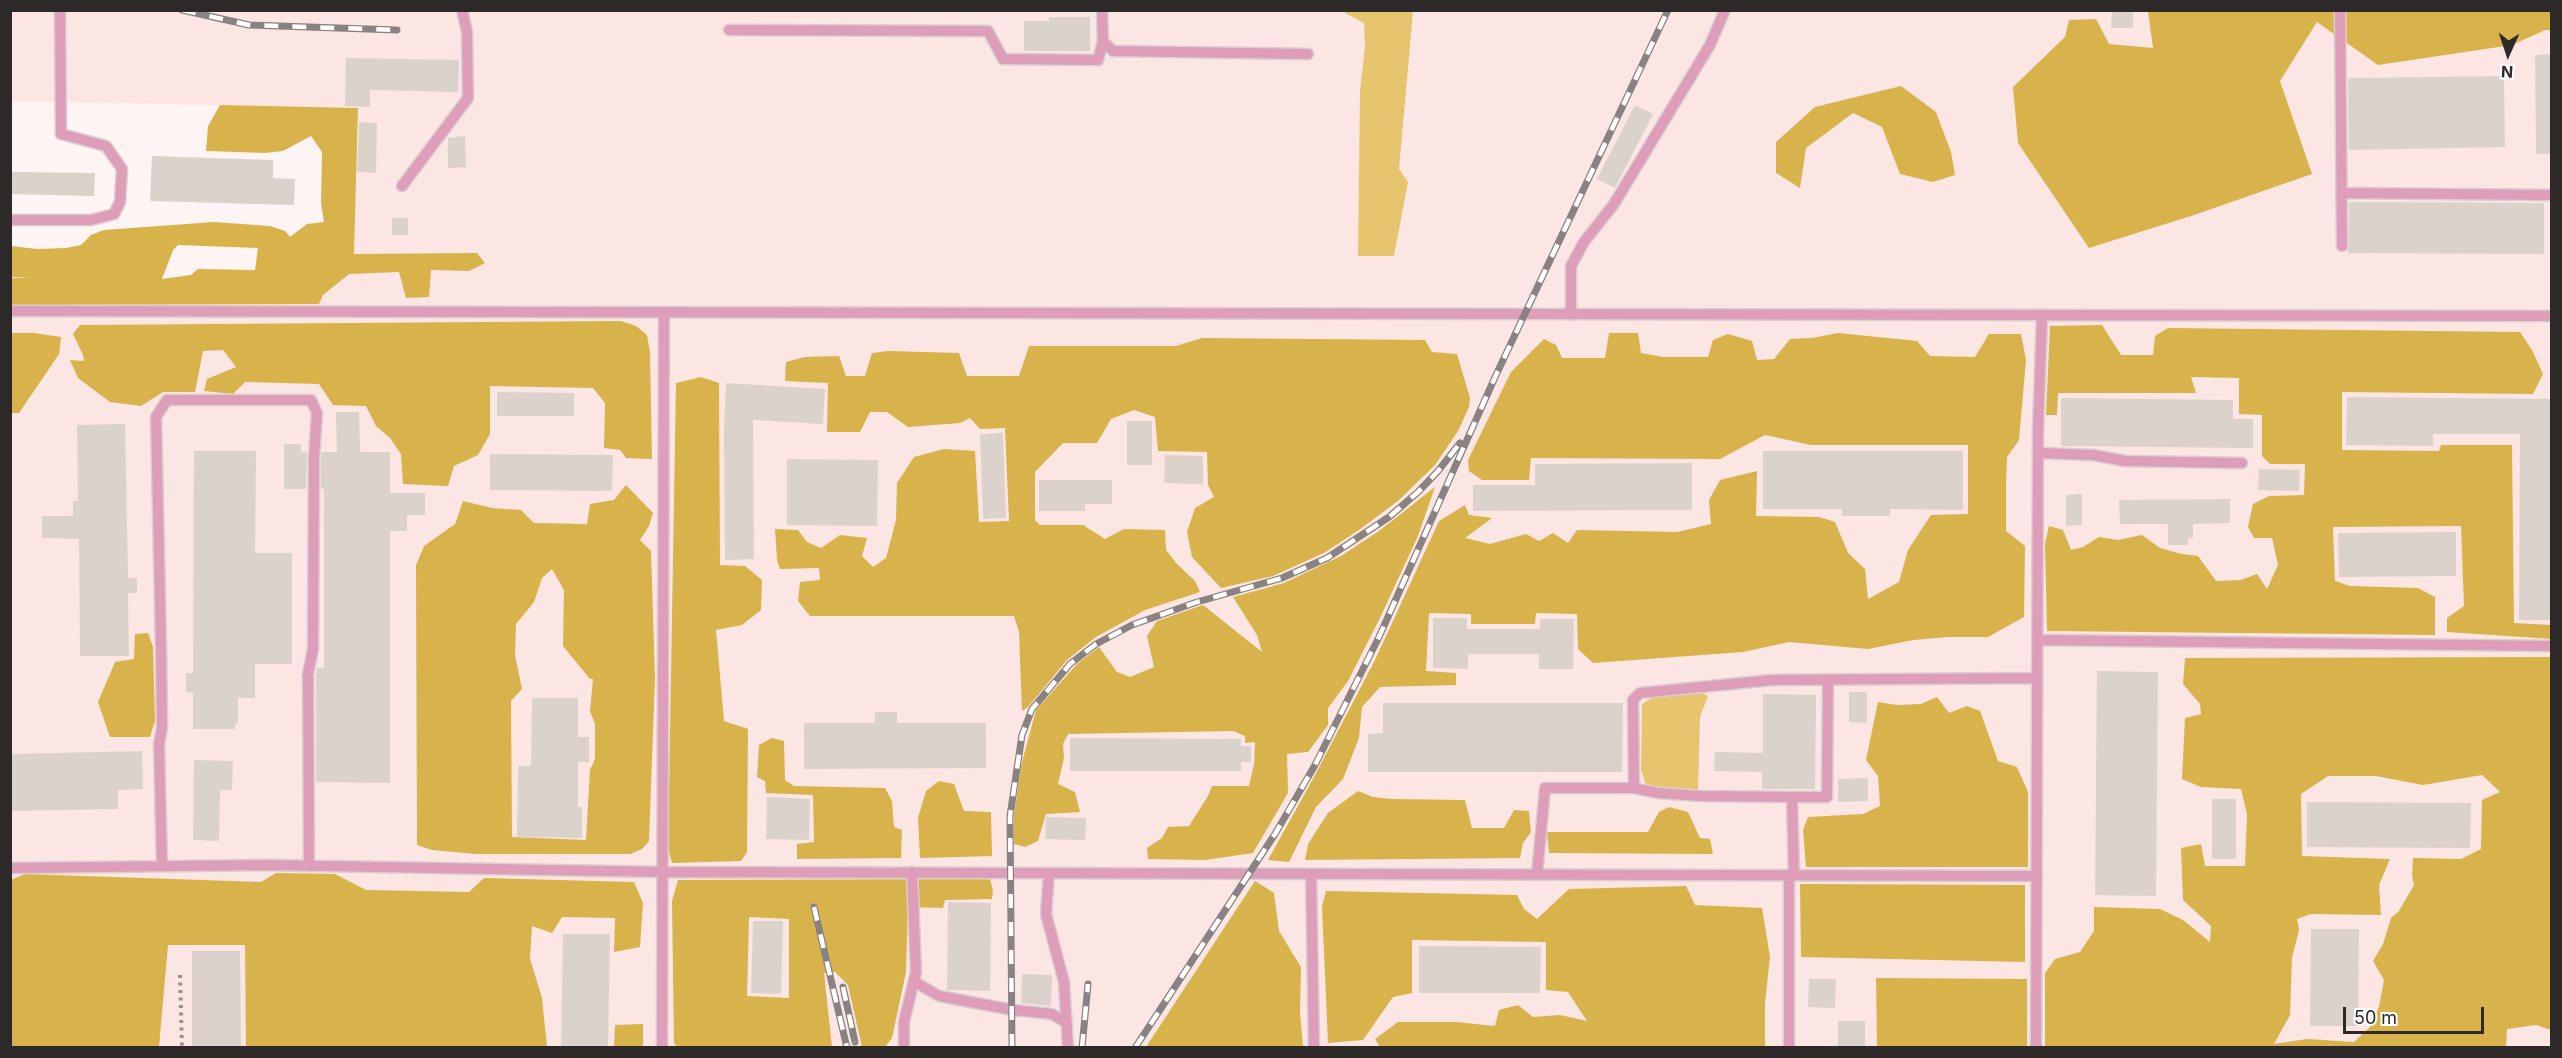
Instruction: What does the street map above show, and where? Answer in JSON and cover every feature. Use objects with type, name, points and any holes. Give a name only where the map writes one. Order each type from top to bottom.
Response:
[{"type":"lane","points":[[10,220],[91,220],[114,214],[120,202],[122,169],[106,146],[61,134],[60,10]]},
{"type":"lane","points":[[402,186],[468,98],[467,32],[462,10]]},
{"type":"lane","points":[[729,30],[988,31],[1003,59],[1098,60],[1103,41],[1102,10]]},
{"type":"lane","points":[[1571,315],[1571,266],[1584,242],[1614,204],[1674,105],[1710,45],[1725,10]]},
{"type":"lane","points":[[2340,10],[2342,246]]},
{"type":"lane","points":[[1103,41],[1113,51],[1308,54]]},
{"type":"lane","points":[[2341,194],[2552,195]]},
{"type":"lane","points":[[10,311],[2552,316]]},
{"type":"lane","points":[[662,1047],[664,313]]},
{"type":"lane","points":[[2036,1047],[2036,678],[2042,316]]},
{"type":"lane","points":[[162,866],[159,744],[162,728],[161,648],[156,417],[167,400],[311,400],[317,413],[314,457],[314,649],[308,674],[309,866]]},
{"type":"lane","points":[[2038,453],[2093,455],[2125,461],[2242,463]]},
{"type":"lane","points":[[2037,640],[2552,646]]},
{"type":"lane","points":[[1635,788],[1632,700],[1640,693],[1772,680],[2036,678]]},
{"type":"lane","points":[[1537,874],[1545,788],[1635,788],[1658,793],[1701,796],[1827,797],[1828,680]]},
{"type":"lane","points":[[1789,1047],[1792,797]]},
{"type":"lane","points":[[10,868],[309,866],[663,872],[2037,876]]},
{"type":"lane","points":[[904,1047],[904,1022],[915,982],[912,872]]},
{"type":"lane","points":[[1049,873],[1047,914],[1064,982],[1068,1047]]},
{"type":"lane","points":[[1311,874],[1314,1047]]},
{"type":"lane","points":[[915,982],[939,996],[1013,1010],[1052,1014],[1067,1023]]},
{"type":"path","points":[[180,975],[182,1047]]},
{"type":"shaded area","points":[[11,10],[2551,11],[2551,1047],[11,1047],[11,278],[297,284],[354,254],[358,108],[11,101]]},
{"type":"shaded area","points":[[1345,11],[1413,11],[1399,169],[1408,182],[1394,256],[1358,256],[1360,91],[1365,47],[1364,23]]},
{"type":"shaded area","points":[[2148,11],[2551,11],[2551,30],[2545,30],[2512,45],[2378,65],[2317,22],[2280,81],[2312,174],[2089,248],[2018,143],[2013,87],[2065,37],[2069,20],[2096,19],[2109,44],[2153,48]]},
{"type":"shaded area","points":[[1901,86],[1936,112],[1951,152],[1955,175],[1933,182],[1900,174],[1882,127],[1853,113],[1806,148],[1800,188],[1776,173],[1776,142],[1815,107]]},
{"type":"shaded area","points":[[220,105],[358,108],[354,254],[477,253],[485,263],[469,271],[431,270],[429,297],[406,298],[399,272],[349,274],[323,295],[319,304],[11,305],[11,278],[31,278],[11,277],[11,246],[37,249],[66,248],[81,245],[91,235],[104,230],[214,222],[270,226],[285,231],[290,237],[307,224],[324,222],[321,203],[322,152],[311,136],[283,151],[265,153],[206,151],[208,126]],"holes":[[[178,245],[258,248],[255,270],[198,269],[191,275],[162,279],[173,250]]]},
{"type":"shaded area","points":[[621,321],[636,326],[647,335],[650,352],[652,459],[626,458],[620,450],[604,448],[605,403],[593,388],[490,386],[490,434],[478,455],[454,466],[448,486],[403,484],[401,454],[390,438],[376,426],[366,406],[333,405],[319,384],[245,382],[233,394],[204,391],[207,379],[236,367],[223,350],[203,351],[195,392],[163,392],[141,406],[110,402],[78,378],[70,360],[84,361],[73,334],[80,325]]},
{"type":"shaded area","points":[[2102,325],[2121,355],[2153,355],[2155,336],[2168,328],[2520,332],[2532,350],[2543,374],[2533,394],[2342,392],[2342,450],[2439,451],[2441,445],[2512,445],[2514,623],[2551,625],[2551,639],[2447,632],[2447,618],[2464,606],[2461,526],[2333,527],[2335,581],[2350,586],[2418,588],[2435,597],[2435,635],[2047,631],[2045,544],[2049,526],[2063,530],[2071,550],[2083,547],[2099,537],[2118,540],[2142,535],[2160,548],[2198,556],[2216,581],[2241,580],[2257,574],[2267,589],[2278,565],[2272,538],[2254,538],[2248,527],[2253,504],[2269,496],[2304,495],[2305,464],[2270,464],[2262,456],[2262,415],[2239,414],[2239,378],[2191,377],[2196,393],[2058,393],[2057,415],[2046,415],[2050,326]]},
{"type":"shaded area","points":[[10,333],[34,333],[61,337],[59,354],[19,413],[11,413]]},
{"type":"shaded area","points":[[1609,333],[1638,333],[1641,353],[1663,357],[1708,357],[1713,340],[1728,334],[1752,341],[1757,360],[1774,359],[1790,339],[1838,333],[1917,341],[1930,356],[1975,357],[1989,334],[2021,334],[2026,360],[2019,440],[2007,457],[2006,531],[2025,546],[2024,617],[1988,637],[1913,640],[1868,649],[1789,642],[1743,652],[1593,663],[1578,649],[1577,614],[1536,613],[1535,624],[1471,624],[1471,614],[1429,613],[1426,671],[1456,673],[1456,685],[1380,687],[1362,707],[1359,738],[1343,779],[1316,807],[1289,862],[1268,860],[1375,660],[1439,521],[1465,505],[1469,515],[1492,518],[1465,538],[1490,544],[1526,534],[1539,541],[1553,533],[1568,543],[1577,530],[1677,532],[1711,524],[1709,500],[1720,480],[1757,471],[1756,516],[1819,517],[1835,522],[1848,553],[1865,569],[1868,599],[1899,582],[1908,550],[1931,515],[1968,514],[1968,445],[1811,445],[1765,435],[1720,459],[1531,458],[1529,480],[1482,480],[1469,471],[1468,460],[1511,372],[1544,339],[1556,345],[1562,358],[1605,358]]},
{"type":"shaded area","points":[[1202,338],[1425,340],[1432,352],[1457,354],[1470,398],[1469,407],[1458,431],[1435,465],[1399,500],[1359,530],[1324,553],[1273,576],[1221,588],[1192,557],[1187,532],[1195,508],[1214,497],[1208,485],[1207,452],[1158,451],[1155,417],[1134,410],[1111,419],[1097,443],[1063,443],[1035,472],[1035,520],[1040,525],[1083,525],[1105,539],[1124,529],[1165,530],[1166,550],[1195,581],[1200,592],[1145,610],[1096,637],[1067,660],[1028,707],[1022,711],[1019,632],[1014,616],[810,616],[798,601],[800,582],[820,580],[819,568],[780,569],[777,560],[775,529],[798,530],[807,542],[821,548],[840,535],[867,538],[862,556],[873,567],[886,558],[896,520],[897,483],[914,457],[944,449],[975,451],[979,522],[1009,521],[1005,428],[980,429],[970,418],[960,423],[908,427],[887,412],[870,412],[860,432],[827,432],[828,383],[785,381],[786,362],[805,357],[839,356],[846,376],[865,376],[872,353],[888,351],[959,353],[967,376],[1019,376],[1029,346],[1176,346]]},
{"type":"shaded area","points":[[701,377],[719,383],[720,565],[745,566],[762,580],[761,610],[742,625],[716,630],[724,721],[748,729],[747,852],[741,861],[672,863],[668,848],[676,383]]},
{"type":"shaded area","points":[[626,485],[653,513],[649,526],[640,540],[651,551],[655,678],[649,841],[642,849],[630,854],[476,854],[432,850],[417,845],[416,565],[424,546],[455,524],[463,501],[492,508],[521,510],[534,523],[587,524],[590,504],[614,500]],"holes":[[[552,569],[564,590],[563,646],[590,679],[593,679],[590,711],[595,724],[595,759],[590,770],[586,840],[512,837],[511,701],[522,689],[515,655],[516,624],[534,602],[542,578]]]},
{"type":"shaded area","points":[[1435,487],[1418,536],[1380,618],[1348,681],[1328,708],[1328,725],[1308,752],[1287,754],[1288,793],[1253,853],[1205,860],[1148,859],[1147,848],[1162,838],[1168,827],[1189,826],[1212,786],[1249,786],[1254,765],[1255,742],[1245,743],[1245,736],[1233,731],[1068,734],[1063,744],[1064,758],[1058,784],[1075,792],[1080,812],[1046,814],[1038,841],[1025,847],[1014,844],[1014,815],[1021,766],[1036,710],[1077,664],[1099,647],[1117,672],[1130,677],[1154,667],[1147,636],[1157,621],[1203,605],[1262,652],[1257,635],[1233,597],[1284,583],[1341,556],[1379,531]]},
{"type":"shaded area","points":[[148,633],[153,647],[155,721],[150,737],[110,737],[98,702],[115,662],[134,659],[135,634]]},
{"type":"shaded area","points":[[2551,657],[2551,1030],[2536,1025],[2507,1029],[2506,1048],[2045,1047],[2045,973],[2055,959],[2080,952],[2094,931],[2094,907],[2160,909],[2183,920],[2210,942],[2211,926],[2183,900],[2181,848],[2201,844],[2205,866],[2245,866],[2247,814],[2241,789],[2201,787],[2182,779],[2185,718],[2201,714],[2200,704],[2183,684],[2185,658]],"holes":[[[2482,775],[2500,792],[2482,800],[2481,849],[2461,859],[2413,858],[2414,885],[2399,911],[2391,918],[2383,944],[2373,961],[2384,980],[2379,1007],[2370,1027],[2354,1042],[2307,1039],[2274,1044],[2290,1015],[2292,958],[2299,930],[2297,919],[2311,914],[2381,915],[2379,885],[2390,859],[2302,856],[2301,794],[2328,776],[2376,776],[2423,785]]]},
{"type":"shaded area","points":[[1700,692],[1708,696],[1700,717],[1698,790],[1654,788],[1645,783],[1641,769],[1642,704],[1657,695]]},
{"type":"shaded area","points":[[1937,697],[1949,713],[1967,706],[1980,711],[1998,761],[2017,767],[2028,792],[2028,867],[1806,867],[1803,830],[1808,817],[1863,814],[1880,806],[1878,776],[1866,760],[1878,702],[1897,705],[1921,704]]},
{"type":"shaded area","points":[[772,738],[784,741],[785,780],[794,786],[885,788],[892,801],[894,827],[902,830],[901,858],[797,859],[797,844],[814,842],[813,795],[766,793],[765,781],[757,777],[759,745]]},
{"type":"shaded area","points":[[939,781],[954,784],[964,811],[991,812],[992,856],[920,858],[918,818],[926,791]]},
{"type":"shaded area","points":[[1358,791],[1373,797],[1391,799],[1465,800],[1472,828],[1504,828],[1514,810],[1529,811],[1531,832],[1523,843],[1520,858],[1305,860],[1308,844],[1328,813]]},
{"type":"shaded area","points":[[1669,807],[1688,812],[1700,838],[1710,839],[1713,854],[1549,853],[1547,832],[1648,832],[1659,812]]},
{"type":"shaded area","points":[[276,873],[335,874],[366,890],[469,892],[484,878],[634,882],[643,903],[640,947],[614,952],[615,918],[562,917],[552,933],[532,926],[530,959],[542,998],[547,1047],[246,1047],[245,945],[168,945],[159,1047],[11,1047],[11,880],[25,874],[261,882]]},
{"type":"shaded area","points":[[990,879],[993,890],[992,899],[945,900],[943,908],[908,907],[906,972],[892,1038],[885,1047],[862,1047],[848,985],[835,972],[824,973],[832,1047],[678,1048],[674,1043],[672,901],[678,880]],"holes":[[[749,917],[789,919],[789,998],[747,996]]]},
{"type":"shaded area","points":[[1255,881],[1274,893],[1279,931],[1301,967],[1300,1012],[1303,1047],[1146,1047]]},
{"type":"shaded area","points":[[1800,884],[2025,885],[2025,962],[1801,957]]},
{"type":"shaded area","points":[[1686,886],[1695,905],[1762,908],[1770,957],[1765,1003],[1765,1047],[1380,1047],[1375,1039],[1398,1022],[1456,1022],[1495,1026],[1499,1010],[1518,1005],[1533,1017],[1560,1015],[1587,1021],[1568,992],[1546,990],[1546,942],[1412,940],[1412,993],[1393,997],[1363,1040],[1328,1043],[1322,907],[1326,891],[1517,895],[1524,909],[1537,919],[1569,889]]},
{"type":"shaded area","points":[[1876,978],[2027,979],[2027,1047],[1877,1047]]},
{"type":"shaded area","points":[[643,1024],[643,1047],[614,1047],[615,1025]]},
{"type":"building","points":[[2112,10],[2133,10],[2133,28],[2111,28]]},
{"type":"building","points":[[1049,17],[1090,17],[1090,51],[1024,51],[1024,21],[1049,21]]},
{"type":"building","points":[[2552,54],[2552,154],[2536,154],[2535,55]]},
{"type":"building","points":[[346,58],[459,60],[458,92],[370,90],[370,107],[345,106]]},
{"type":"building","points":[[2504,76],[2505,147],[2349,150],[2348,78]]},
{"type":"building","points":[[1635,105],[1653,114],[1615,188],[1597,179]]},
{"type":"building","points":[[359,122],[377,123],[376,173],[357,172]]},
{"type":"building","points":[[465,136],[466,167],[448,168],[448,138]]},
{"type":"building","points":[[152,156],[273,160],[273,178],[295,179],[294,205],[150,201]]},
{"type":"building","points":[[10,172],[95,173],[94,196],[10,194]]},
{"type":"building","points":[[2349,202],[2544,203],[2544,254],[2347,253]]},
{"type":"building","points":[[392,218],[408,218],[408,235],[392,235]]},
{"type":"building","points":[[726,383],[825,389],[823,424],[753,420],[754,559],[725,560]]},
{"type":"building","points":[[497,392],[574,393],[574,416],[497,416]]},
{"type":"building","points":[[2347,397],[2552,399],[2552,620],[2519,620],[2520,434],[2433,434],[2433,446],[2346,445]]},
{"type":"building","points":[[2061,398],[2233,400],[2233,419],[2253,419],[2253,448],[2061,446]]},
{"type":"building","points":[[336,412],[359,412],[360,452],[390,452],[390,493],[425,493],[425,515],[407,515],[407,531],[390,531],[390,783],[316,782],[316,675],[317,668],[324,668],[324,489],[321,489],[321,457],[322,452],[337,452]]},
{"type":"building","points":[[1127,421],[1152,421],[1152,465],[1127,465]]},
{"type":"building","points":[[125,424],[128,578],[137,578],[137,593],[128,593],[129,656],[80,656],[79,539],[42,538],[42,516],[73,516],[73,501],[78,501],[77,425]]},
{"type":"building","points":[[1003,433],[1006,518],[983,519],[980,434]]},
{"type":"building","points":[[284,444],[301,444],[301,452],[307,452],[306,489],[284,489]]},
{"type":"building","points":[[194,451],[256,451],[255,553],[292,553],[292,664],[255,664],[255,698],[238,698],[238,724],[235,724],[235,729],[193,729],[193,693],[186,692],[186,673],[193,673]]},
{"type":"building","points":[[1763,451],[1963,451],[1963,510],[1890,509],[1890,516],[1842,516],[1842,509],[1763,509]]},
{"type":"building","points":[[490,454],[613,455],[612,491],[490,490]]},
{"type":"building","points":[[1165,455],[1203,456],[1203,484],[1164,483]]},
{"type":"building","points":[[787,459],[878,460],[877,526],[787,525]]},
{"type":"building","points":[[1692,463],[1692,510],[1473,511],[1473,485],[1535,485],[1535,464]]},
{"type":"building","points":[[2259,469],[2300,470],[2299,491],[2258,490]]},
{"type":"building","points":[[1039,480],[1112,480],[1112,504],[1085,504],[1085,511],[1039,511]]},
{"type":"building","points":[[2082,494],[2082,525],[2066,526],[2066,495]]},
{"type":"building","points":[[2230,499],[2230,523],[2193,524],[2193,538],[2188,538],[2188,545],[2168,545],[2168,524],[2120,524],[2119,500]]},
{"type":"building","points":[[2456,532],[2456,576],[2339,577],[2338,533]]},
{"type":"building","points":[[1433,618],[1467,618],[1467,629],[1540,629],[1540,619],[1574,619],[1573,669],[1539,669],[1539,654],[1468,654],[1468,669],[1433,668]]},
{"type":"building","points":[[2097,671],[2158,672],[2156,896],[2095,895]]},
{"type":"building","points":[[1849,692],[1867,692],[1867,723],[1849,722]]},
{"type":"building","points":[[1763,694],[1816,695],[1815,789],[1762,789],[1762,772],[1714,771],[1715,752],[1763,753]]},
{"type":"building","points":[[532,698],[578,698],[578,737],[589,737],[589,762],[578,762],[578,807],[582,807],[582,838],[517,837],[518,766],[531,766]]},
{"type":"building","points":[[1383,703],[1623,703],[1622,772],[1368,772],[1368,734],[1383,733]]},
{"type":"building","points":[[875,712],[897,712],[897,723],[986,723],[986,768],[804,769],[804,723],[875,723]]},
{"type":"building","points":[[1070,738],[1241,739],[1241,746],[1251,746],[1251,762],[1241,762],[1241,771],[1070,771]]},
{"type":"building","points":[[142,751],[143,789],[118,790],[118,809],[10,811],[10,754]]},
{"type":"building","points":[[194,760],[233,761],[232,790],[220,790],[219,841],[193,840]]},
{"type":"building","points":[[1868,778],[1868,801],[1838,802],[1838,779]]},
{"type":"building","points":[[767,797],[810,799],[809,840],[766,839]]},
{"type":"building","points":[[2212,799],[2236,799],[2236,859],[2212,859]]},
{"type":"building","points":[[2307,802],[2471,803],[2470,848],[2307,847]]},
{"type":"building","points":[[1046,817],[1086,818],[1085,840],[1045,839]]},
{"type":"building","points":[[948,902],[991,903],[990,991],[947,990]]},
{"type":"building","points":[[753,921],[783,921],[781,994],[751,993]]},
{"type":"building","points":[[2311,929],[2359,929],[2358,1026],[2310,1026]]},
{"type":"building","points":[[563,934],[610,934],[608,1047],[561,1047]]},
{"type":"building","points":[[1419,946],[1541,947],[1540,993],[1419,993]]},
{"type":"building","points":[[192,951],[240,951],[241,1047],[192,1047]]},
{"type":"building","points":[[1022,974],[1052,975],[1051,1006],[1021,1003]]},
{"type":"building","points":[[1809,979],[1836,979],[1835,1008],[1808,1007]]},
{"type":"building","points":[[1838,1021],[1865,1021],[1865,1047],[1838,1047]]},
{"type":"railway","points":[[182,10],[249,25],[397,30]]},
{"type":"railway","points":[[1135,1048],[1275,834],[1315,765],[1379,637],[1496,375],[1668,10]]},
{"type":"railway","points":[[1012,1048],[1010,816],[1022,735],[1032,709],[1070,664],[1096,644],[1132,625],[1197,602],[1282,578],[1327,558],[1389,517],[1418,492],[1460,443]]},
{"type":"railway","points":[[814,907],[847,1048]]},
{"type":"railway","points":[[1082,1048],[1088,984]]},
{"type":"railway","points":[[843,987],[855,1042]]}]
